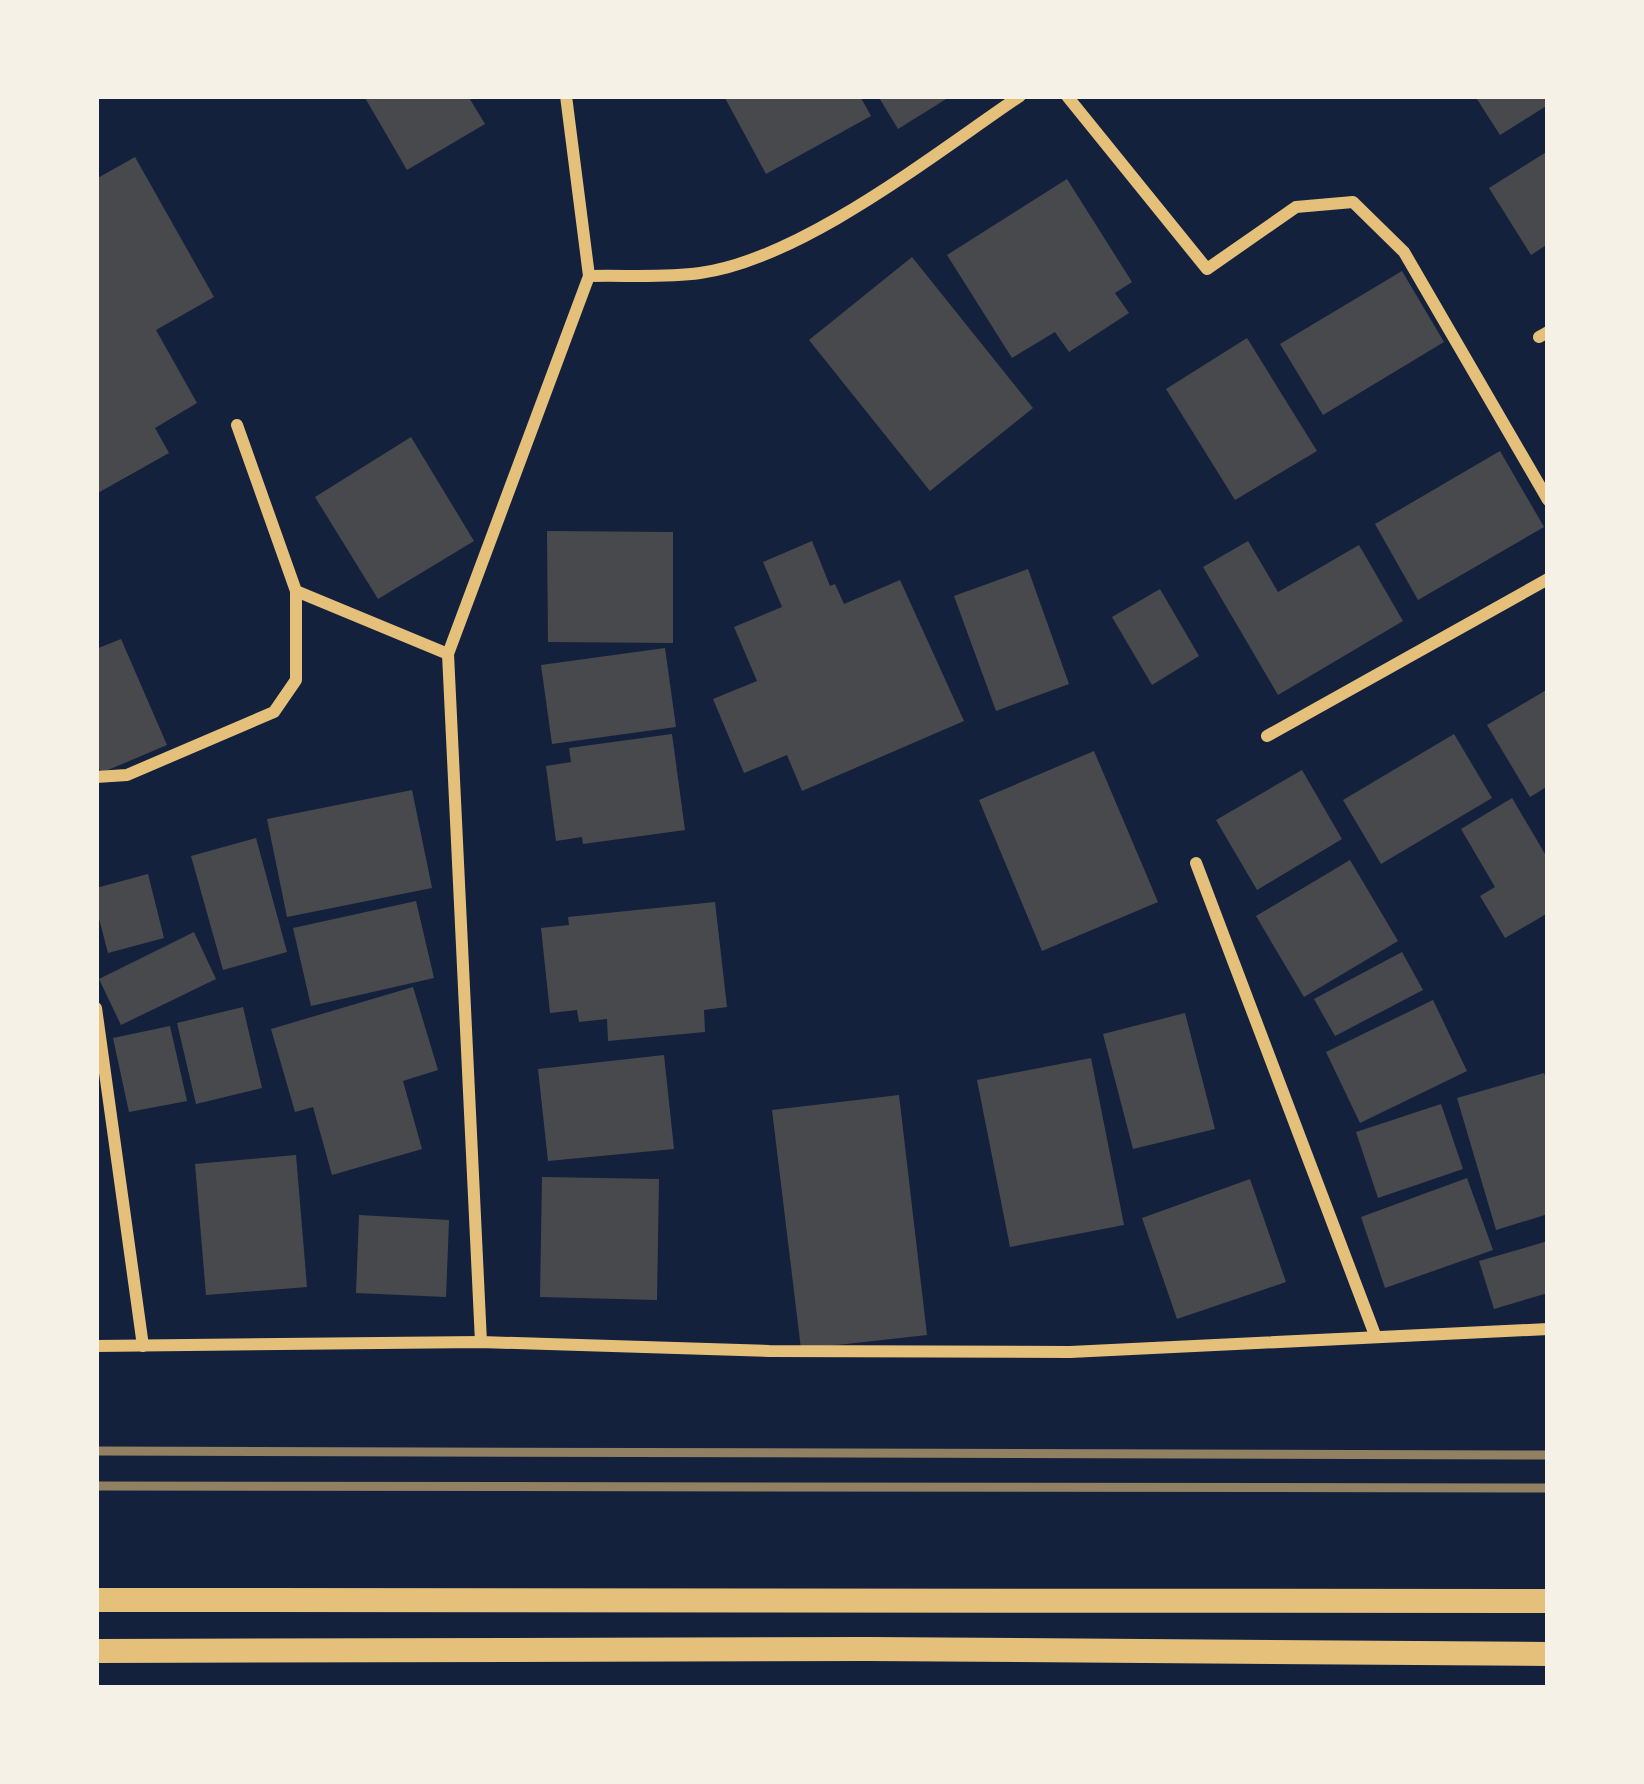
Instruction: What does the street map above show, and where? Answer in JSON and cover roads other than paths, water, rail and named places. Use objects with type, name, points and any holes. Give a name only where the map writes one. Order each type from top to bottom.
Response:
[{"type":"main road","points":[[96,1600],[1548,1601]]},
{"type":"main road","points":[[96,1651],[866,1648],[1548,1654]]},
{"type":"street","points":[[481,1342],[448,654],[590,276],[566,96]]},
{"type":"street","points":[[590,276],[700,273],[779,252],[1020,96]]},
{"type":"street","points":[[1067,96],[1207,269],[1296,207],[1353,202],[1405,252],[1548,500]]},
{"type":"street","points":[[96,777],[128,775],[274,712],[296,680],[296,591],[237,425]]},
{"type":"street","points":[[1268,736],[1548,579]]},
{"type":"street","points":[[296,591],[448,654]]},
{"type":"street","points":[[1196,863],[1375,1335]]},
{"type":"street","points":[[96,1008],[143,1346]]},
{"type":"street","points":[[96,1346],[481,1342],[769,1352],[1070,1352],[1548,1329]]},
{"type":"railway","points":[[96,1451],[1548,1455]]},
{"type":"railway","points":[[96,1486],[1548,1488]]}]
